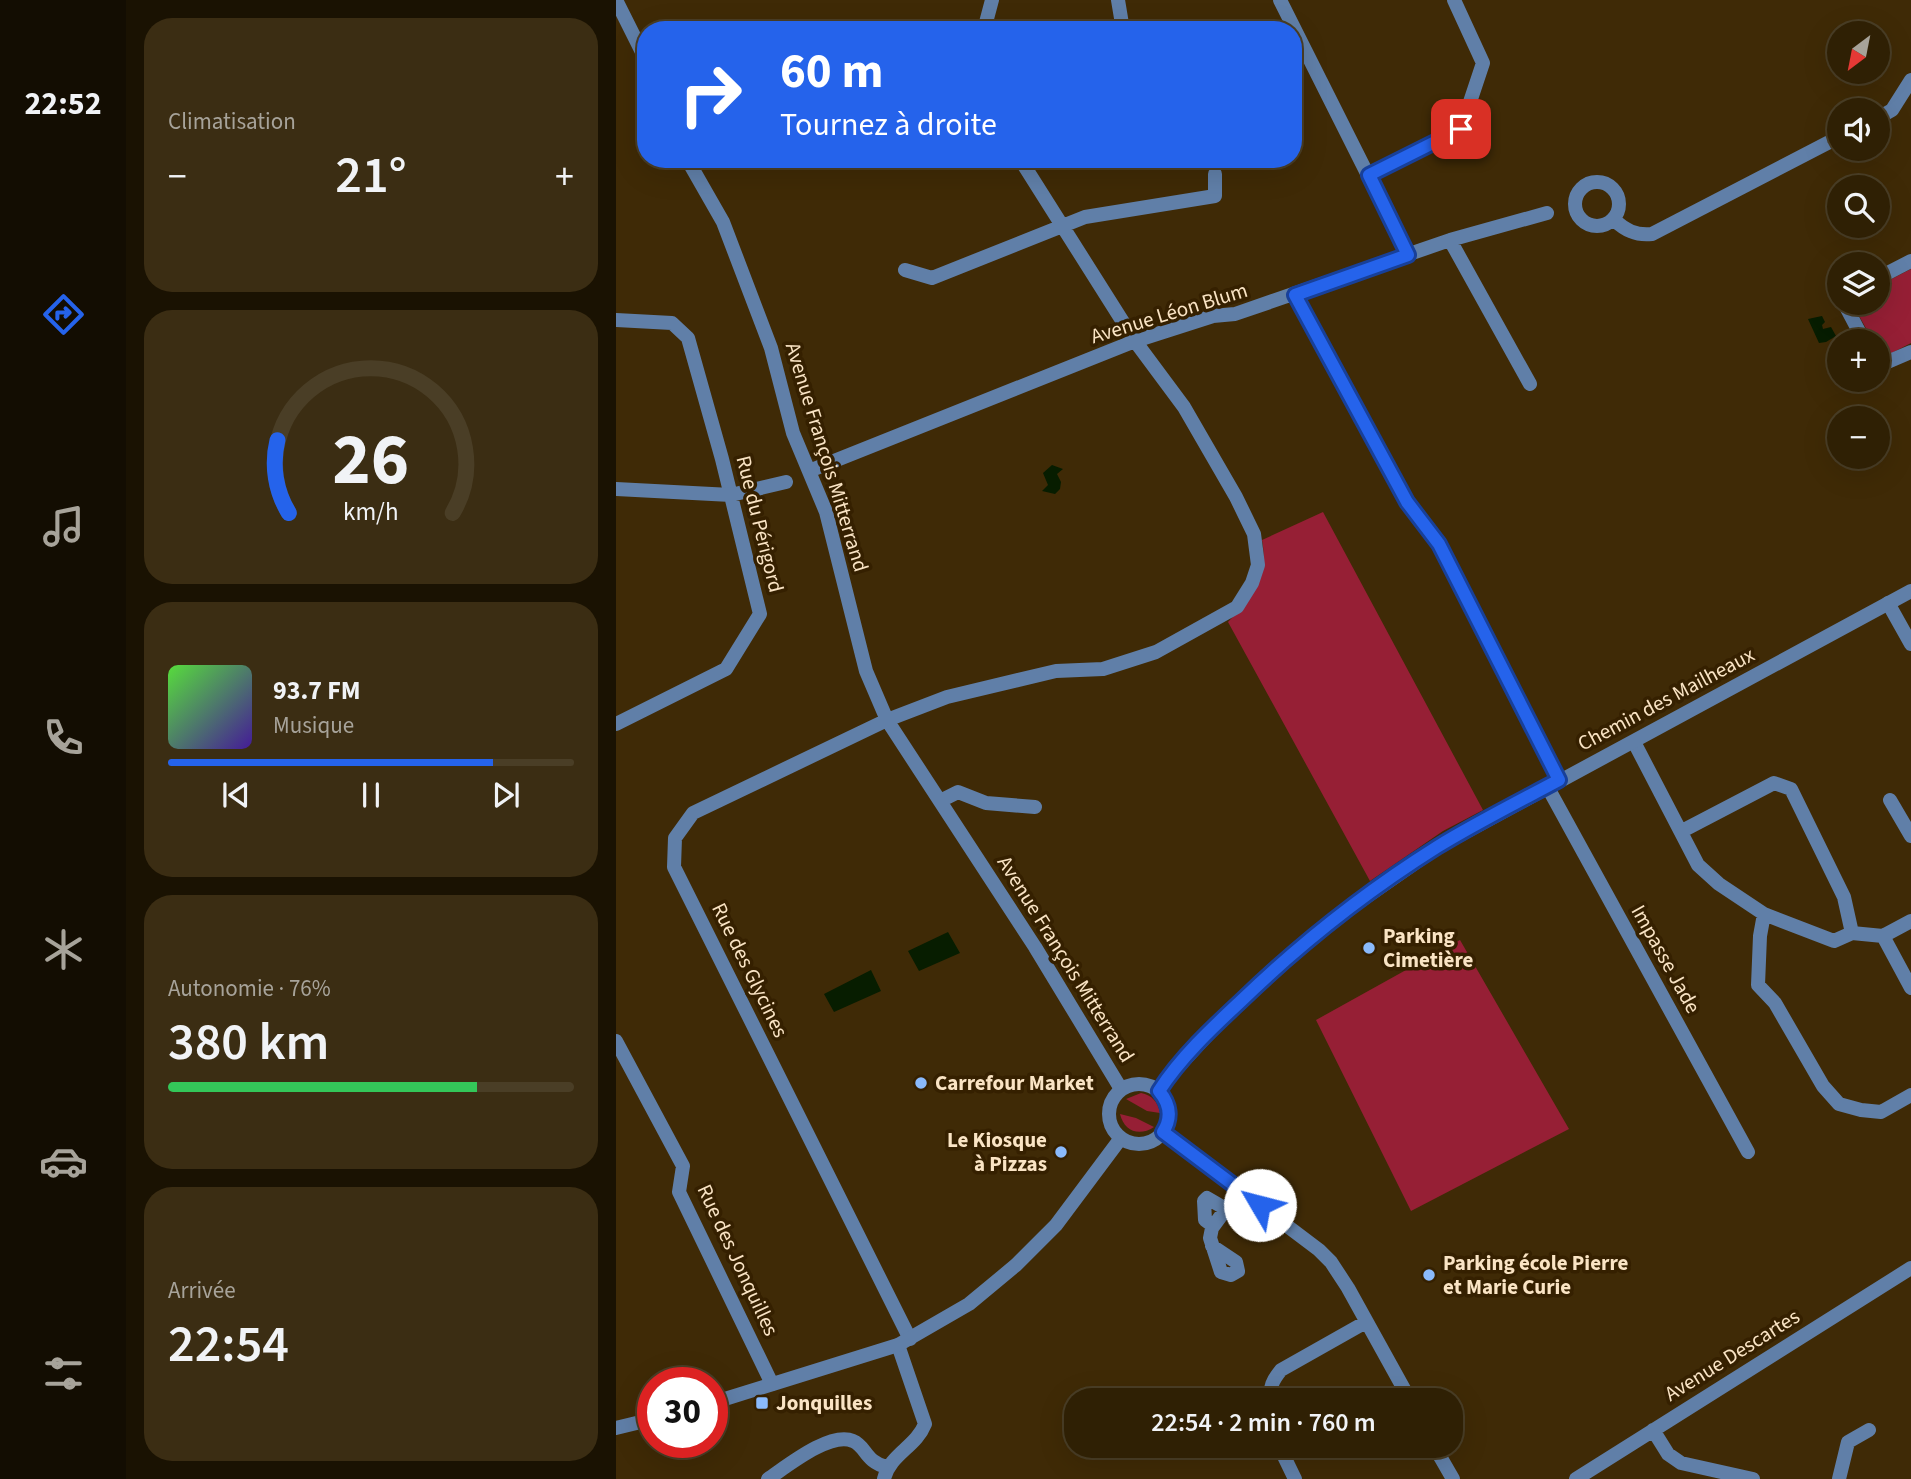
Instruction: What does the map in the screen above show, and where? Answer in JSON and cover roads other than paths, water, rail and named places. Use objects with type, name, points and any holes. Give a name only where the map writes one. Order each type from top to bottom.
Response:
[{"type":"street","points":[[616,0],[637,42]]},
{"type":"street","points":[[986,21],[992,0]]},
{"type":"street","points":[[1118,0],[1122,21]]},
{"type":"street","points":[[1280,0],[1291,21]]},
{"type":"street","points":[[1369,175],[1461,129],[1483,63],[1454,0]]},
{"type":"street","points":[[1302,43],[1408,255]]},
{"type":"street","points":[[1890,111],[1911,80]]},
{"type":"street","points":[[1613,219],[1623,229],[1652,234],[1827,143]]},
{"type":"street","name":"Avenue François Mitterrand","points":[[692,168],[723,222],[771,348],[793,433],[826,512],[866,671],[887,720],[1035,947],[1121,1089]]},
{"type":"street","name":"Rue des Glycines","points":[[886,1473],[917,1438],[925,1424],[904,1342],[674,867],[675,838],[693,813],[887,720],[947,697],[1056,671],[1103,669],[1156,652],[1223,616],[1237,607],[1245,596],[1258,565],[1254,534],[1236,497],[1184,407],[1135,341],[1026,168]]},
{"type":"street","points":[[905,270],[932,278],[1085,217],[1216,196],[1215,173]]},
{"type":"street","name":"Avenue Léon Blum","points":[[809,471],[1135,341],[1213,316],[1235,314],[1451,240],[1547,213]]},
{"type":"street","points":[[1451,240],[1530,384]]},
{"type":"street","points":[[1890,272],[1911,261]]},
{"type":"street","name":"Impasse Jade","points":[[1295,295],[1407,502],[1439,544],[1553,783],[1748,1152]]},
{"type":"street","name":"Rue du Périgord","points":[[616,320],[672,323],[688,338],[732,495],[760,614],[726,670],[616,724]]},
{"type":"street","points":[[1890,361],[1911,352]]},
{"type":"street","points":[[616,489],[732,495],[786,482]]},
{"type":"street","name":"Chemin des Mailheaux","points":[[1159,1091],[1225,1016],[1270,972],[1329,923],[1438,847],[1911,591]]},
{"type":"street","points":[[1888,603],[1911,644]]},
{"type":"street","points":[[1634,742],[1698,865],[1719,884],[1764,914],[1834,941],[1852,933],[1883,936],[1911,921]]},
{"type":"street","points":[[1682,831],[1774,783],[1791,789],[1844,897],[1852,933]]},
{"type":"street","points":[[940,801],[958,792],[986,803],[1035,807]]},
{"type":"street","points":[[1890,800],[1911,836]]},
{"type":"street","points":[[1764,914],[1760,936],[1758,985],[1775,1003],[1823,1086],[1839,1104],[1861,1110],[1881,1112],[1911,1095]]},
{"type":"street","points":[[1883,936],[1911,988]]},
{"type":"street","name":"Rue des Jonquilles","points":[[616,1041],[683,1166],[679,1192],[772,1384]]},
{"type":"street","points":[[1141,1083],[1159,1091],[1168,1105],[1169,1113],[1163,1132],[1154,1140],[1143,1144],[1121,1138],[1110,1122],[1108,1113],[1110,1103],[1121,1089],[1141,1083]]},
{"type":"street","points":[[1163,1132],[1319,1250],[1331,1262],[1349,1288],[1403,1388]]},
{"type":"street","points":[[728,1398],[904,1342],[969,1304],[1016,1265],[1056,1225],[1121,1138]]},
{"type":"street","points":[[1212,1245],[1210,1238],[1213,1226],[1240,1190]]},
{"type":"street","points":[[1213,1226],[1205,1220],[1204,1201],[1207,1198],[1213,1199],[1226,1209]]},
{"type":"street","name":"Avenue Descartes","points":[[1576,1479],[1911,1268]]},
{"type":"street","points":[[1270,1388],[1281,1370],[1366,1322]]},
{"type":"street","points":[[616,1428],[637,1423]]},
{"type":"street","points":[[1653,1430],[1668,1454],[1681,1463],[1753,1479]]},
{"type":"street","points":[[1839,1479],[1848,1442],[1869,1430]]},
{"type":"street","points":[[768,1479],[811,1450],[842,1439],[852,1440],[886,1473]]},
{"type":"street","points":[[1285,1458],[1295,1479]]},
{"type":"street","points":[[1441,1458],[1453,1479]]},
{"type":"place","name":"Parking Cimetière","points":[[1369,948]]},
{"type":"place","name":"Carrefour Market","points":[[921,1083]]},
{"type":"place","name":"Le Kiosque à Pizzas","points":[[1061,1152]]},
{"type":"place","name":"Parking école Pierre et Marie Curie","points":[[1429,1275]]},
{"type":"place","name":"Jonquilles","points":[[762,1403]]}]
